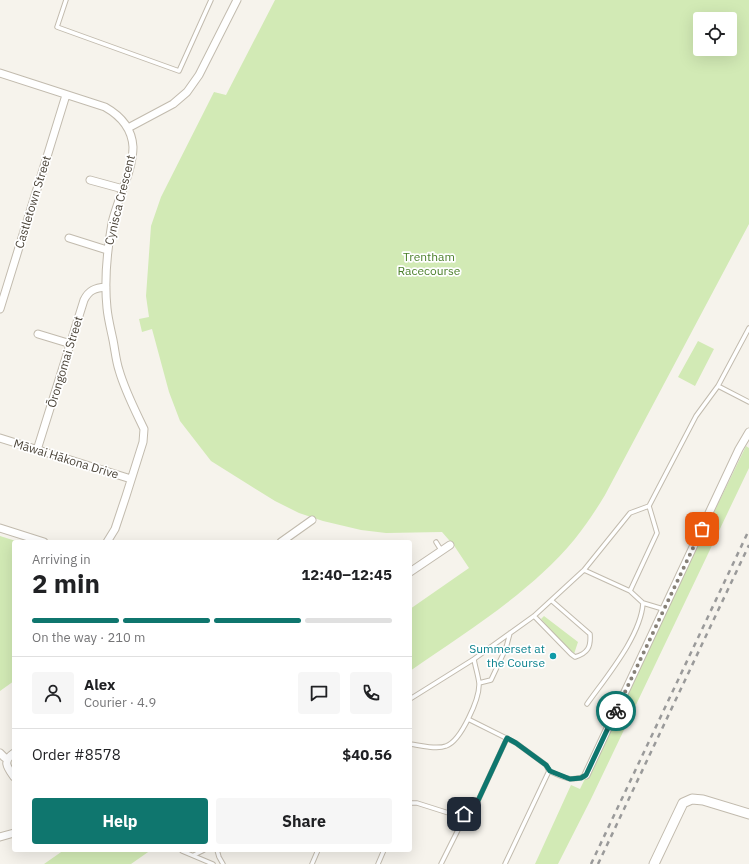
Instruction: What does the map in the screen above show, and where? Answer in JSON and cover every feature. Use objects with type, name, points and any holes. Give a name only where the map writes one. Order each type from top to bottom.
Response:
[{"type":"street","points":[[0,73],[105,107],[116,114],[128,128],[173,104],[187,92],[199,75],[237,0]]},
{"type":"street","name":"Castletown Street","points":[[0,309],[66,95]]},
{"type":"street","name":"Cynisca Crescent","points":[[108,540],[116,529],[143,442],[144,429],[130,400],[119,369],[107,308],[105,274],[107,250],[113,221],[132,156],[132,140],[128,128]]},
{"type":"street","points":[[90,180],[122,189]]},
{"type":"street","points":[[69,238],[107,250]]},
{"type":"street","name":"Ōrongomai Street","points":[[37,450],[87,295],[94,289],[106,287]]},
{"type":"street","points":[[38,334],[71,344]]},
{"type":"street","points":[[586,775],[739,449],[749,432]]},
{"type":"street","name":"Māwai Hākona Drive","points":[[0,438],[131,479]]},
{"type":"street","points":[[284,540],[312,520]]},
{"type":"street","points":[[0,528],[38,540]]},
{"type":"street","points":[[412,571],[450,545]]},
{"type":"street","points":[[0,753],[7,758]]},
{"type":"street","points":[[7,758],[12,754]]},
{"type":"street","points":[[7,758],[7,766],[12,774]]},
{"type":"street","points":[[654,864],[683,803],[692,799],[702,800],[749,814]]},
{"type":"street","points":[[0,837],[12,834]]},
{"type":"lane","points":[[66,0],[57,27],[179,71],[212,0]]},
{"type":"lane","points":[[412,698],[474,659],[534,616],[584,570],[630,513],[649,506],[696,416],[718,386],[749,328]]},
{"type":"lane","points":[[718,386],[749,402]]},
{"type":"lane","points":[[630,591],[656,533],[649,506]]},
{"type":"lane","points":[[436,542],[441,550]]},
{"type":"lane","points":[[584,570],[630,591],[643,603],[664,609]]},
{"type":"lane","points":[[534,616],[571,654],[575,657],[583,654],[591,644],[590,634],[552,601]]},
{"type":"lane","points":[[587,704],[622,654],[635,631],[642,614],[643,603]]},
{"type":"lane","points":[[479,684],[491,680],[506,648],[510,633]]},
{"type":"lane","points":[[412,744],[445,747],[453,743],[477,701],[479,684],[474,659]]},
{"type":"lane","points":[[468,719],[516,743],[546,765],[550,771],[570,779],[581,778],[586,775]]},
{"type":"lane","points":[[412,803],[417,803],[458,816],[470,811],[476,805],[507,738]]},
{"type":"lane","points":[[505,864],[550,771]]},
{"type":"lane","points":[[441,864],[460,826],[458,816]]},
{"type":"lane","points":[[185,852],[213,864]]},
{"type":"lane","points":[[194,855],[200,852]]},
{"type":"lane","points":[[218,852],[223,864]]},
{"type":"lane","points":[[312,864],[317,852]]},
{"type":"lane","points":[[378,864],[383,852]]},
{"type":"green space","name":"Trentham Racecourse","points":[[275,0],[749,0],[749,224],[605,495],[591,518],[557,559],[518,594],[412,670],[412,608],[469,568],[455,547],[442,532],[386,533],[361,530],[323,521],[299,513],[275,501],[211,461],[180,421],[169,392],[152,329],[142,332],[139,319],[149,317],[146,296],[151,226],[161,197],[214,92],[226,95]]},
{"type":"green space","points":[[698,341],[714,349],[695,386],[678,377]]},
{"type":"green space","points":[[746,446],[749,448],[749,468],[591,799],[558,864],[535,864],[571,785],[580,789]]},
{"type":"green space","points":[[0,536],[13,540],[12,682],[0,691]]},
{"type":"green space","points":[[544,616],[578,642],[574,654],[568,650],[541,619]]},
{"type":"green space","points":[[61,852],[148,852],[131,864],[44,864]]},
{"type":"railway","points":[[591,864],[749,530]]},
{"type":"railway","points":[[598,864],[749,545]]},
{"type":"way so far","points":[[616,711],[702,529]]},
{"type":"place","name":"Summerset at the Course","points":[[553,656]]},
{"type":"route","points":[[464,814],[476,805],[507,738],[546,765],[550,771],[575,780],[586,775],[616,711]]}]
